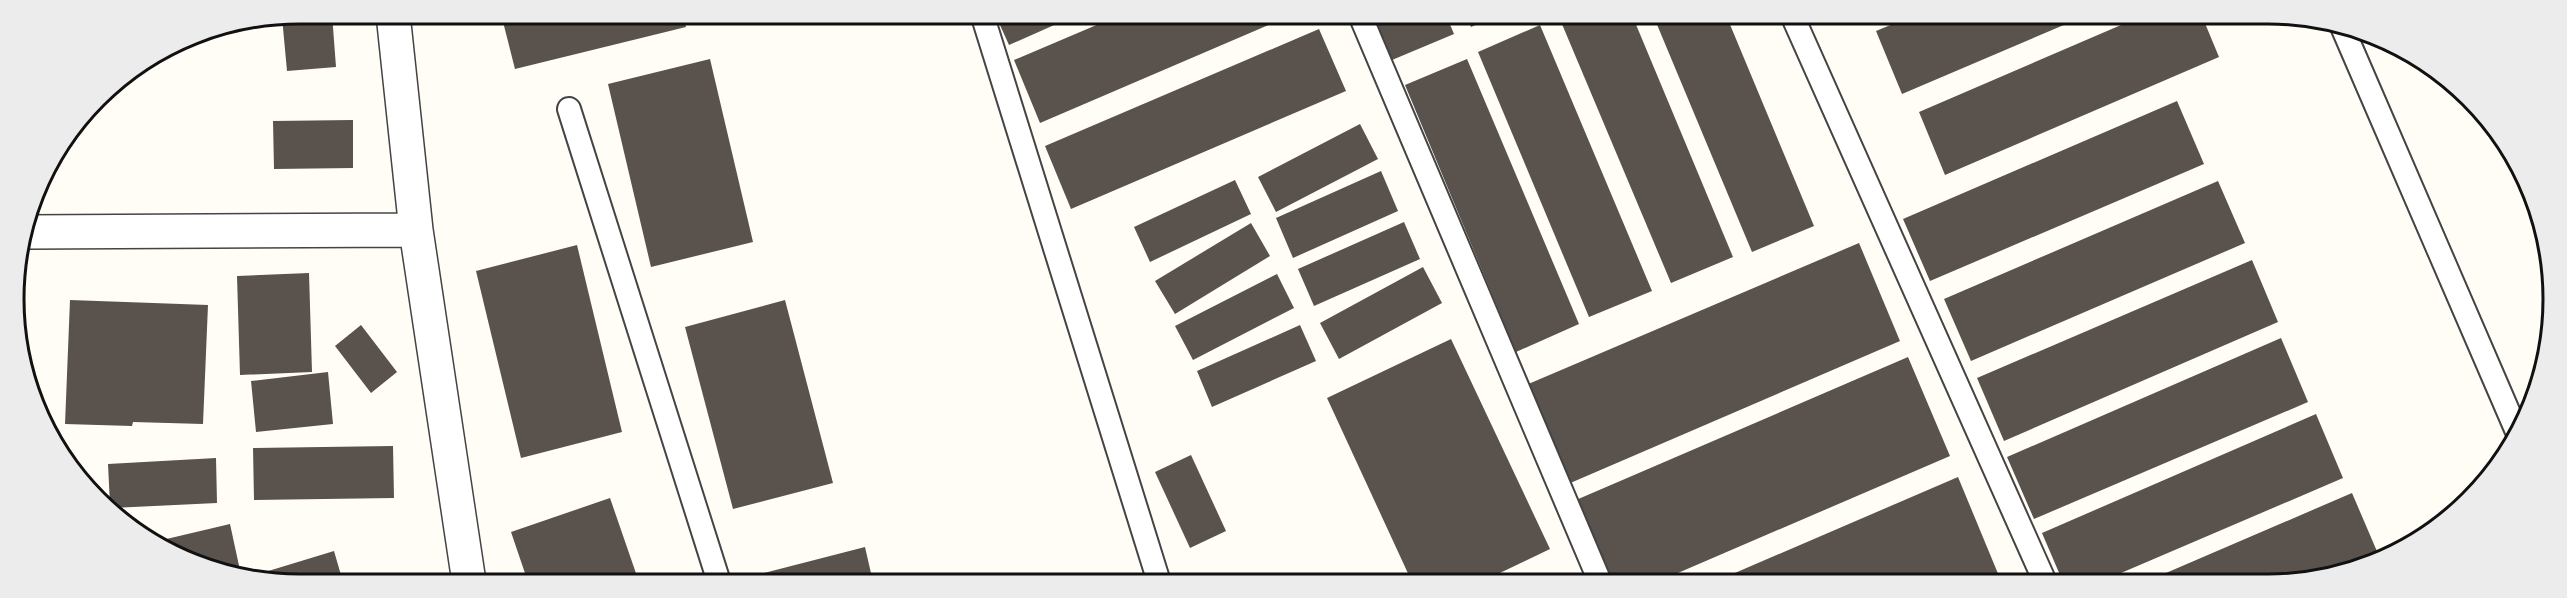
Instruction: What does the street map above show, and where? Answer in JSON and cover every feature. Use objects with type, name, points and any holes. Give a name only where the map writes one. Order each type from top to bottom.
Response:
[{"type":"street","points":[[394,24],[416,230],[468,574]]},
{"type":"street","points":[[32,232],[416,230]]},
{"type":"lane","points":[[985,24],[1157,574]]},
{"type":"lane","points":[[1364,24],[1597,574]]},
{"type":"lane","points":[[1796,24],[2041,574]]},
{"type":"lane","points":[[2346,35],[2513,424]]},
{"type":"lane","points":[[569,109],[716,574]]},
{"type":"building","points":[[333,24],[336,67],[287,71],[283,25]]},
{"type":"building","points":[[504,24],[685,24],[686,27],[515,69]]},
{"type":"building","points":[[1000,24],[1056,24],[1009,45]]},
{"type":"building","points":[[1099,24],[1271,24],[1040,123],[1014,60]]},
{"type":"building","points":[[1377,24],[1450,24],[1454,34],[1392,60]]},
{"type":"building","points":[[1562,24],[1636,24],[1733,257],[1671,283]]},
{"type":"building","points":[[1657,24],[1730,24],[1814,226],[1752,252]]},
{"type":"building","points":[[1893,24],[2066,24],[1902,94],[1876,31]]},
{"type":"building","points":[[2123,24],[2205,24],[2219,57],[1945,175],[1919,112]]},
{"type":"building","points":[[1540,25],[1652,291],[1589,317],[1478,52]]},
{"type":"building","points":[[1319,29],[1346,91],[1071,209],[1045,146]]},
{"type":"building","points":[[710,59],[753,242],[651,267],[608,84]]},
{"type":"building","points":[[1467,59],[1579,324],[1516,352],[1405,85]]},
{"type":"building","points":[[2177,101],[2204,164],[1930,281],[1903,219]]},
{"type":"building","points":[[353,120],[353,168],[274,169],[273,121]]},
{"type":"building","points":[[1360,124],[1378,159],[1276,212],[1258,177]]},
{"type":"building","points":[[1381,171],[1398,211],[1293,258],[1276,218]]},
{"type":"building","points":[[1235,180],[1251,214],[1150,262],[1134,227]]},
{"type":"building","points":[[2218,181],[2245,243],[1971,361],[1944,299]]},
{"type":"building","points":[[1404,222],[1420,259],[1314,306],[1298,269]]},
{"type":"building","points":[[1251,223],[1270,256],[1175,314],[1155,281]]},
{"type":"building","points":[[1859,243],[1900,341],[1568,484],[1526,385]]},
{"type":"building","points":[[577,245],[622,432],[521,458],[476,271]]},
{"type":"building","points":[[2252,260],[2278,322],[2004,441],[1977,378]]},
{"type":"building","points":[[1423,267],[1442,303],[1339,359],[1320,323]]},
{"type":"building","points":[[309,273],[312,372],[240,375],[237,276]]},
{"type":"building","points":[[1277,274],[1294,308],[1193,360],[1175,326]]},
{"type":"building","points":[[70,300],[208,305],[203,424],[133,422],[132,426],[65,424]]},
{"type":"building","points":[[785,300],[833,483],[733,509],[685,327]]},
{"type":"building","points":[[361,325],[397,372],[371,393],[335,346]]},
{"type":"building","points":[[1300,325],[1316,361],[1212,407],[1197,371]]},
{"type":"building","points":[[2281,338],[2308,402],[2034,519],[2007,457]]},
{"type":"building","points":[[1451,339],[1550,549],[1498,574],[1408,574],[1327,398]]},
{"type":"building","points":[[1908,357],[1950,456],[1676,574],[1608,574],[1576,500]]},
{"type":"building","points":[[328,372],[333,424],[256,432],[251,381]]},
{"type":"building","points":[[2316,414],[2343,478],[2119,574],[2060,574],[2042,533]]},
{"type":"building","points":[[393,446],[394,498],[254,500],[253,448]]},
{"type":"building","points":[[1191,455],[1226,531],[1190,548],[1155,472]]},
{"type":"building","points":[[216,458],[217,503],[120,508],[110,498],[108,464]]},
{"type":"building","points":[[1958,477],[1998,574],[1733,574]]},
{"type":"building","points":[[2352,493],[2377,551],[2339,565],[2304,572],[2164,574]]},
{"type":"building","points":[[610,498],[636,574],[525,574],[511,532]]},
{"type":"building","points":[[230,524],[239,568],[194,553],[165,539]]},
{"type":"building","points":[[865,547],[871,574],[764,574]]},
{"type":"building","points":[[334,551],[341,574],[299,574],[265,572]]}]
